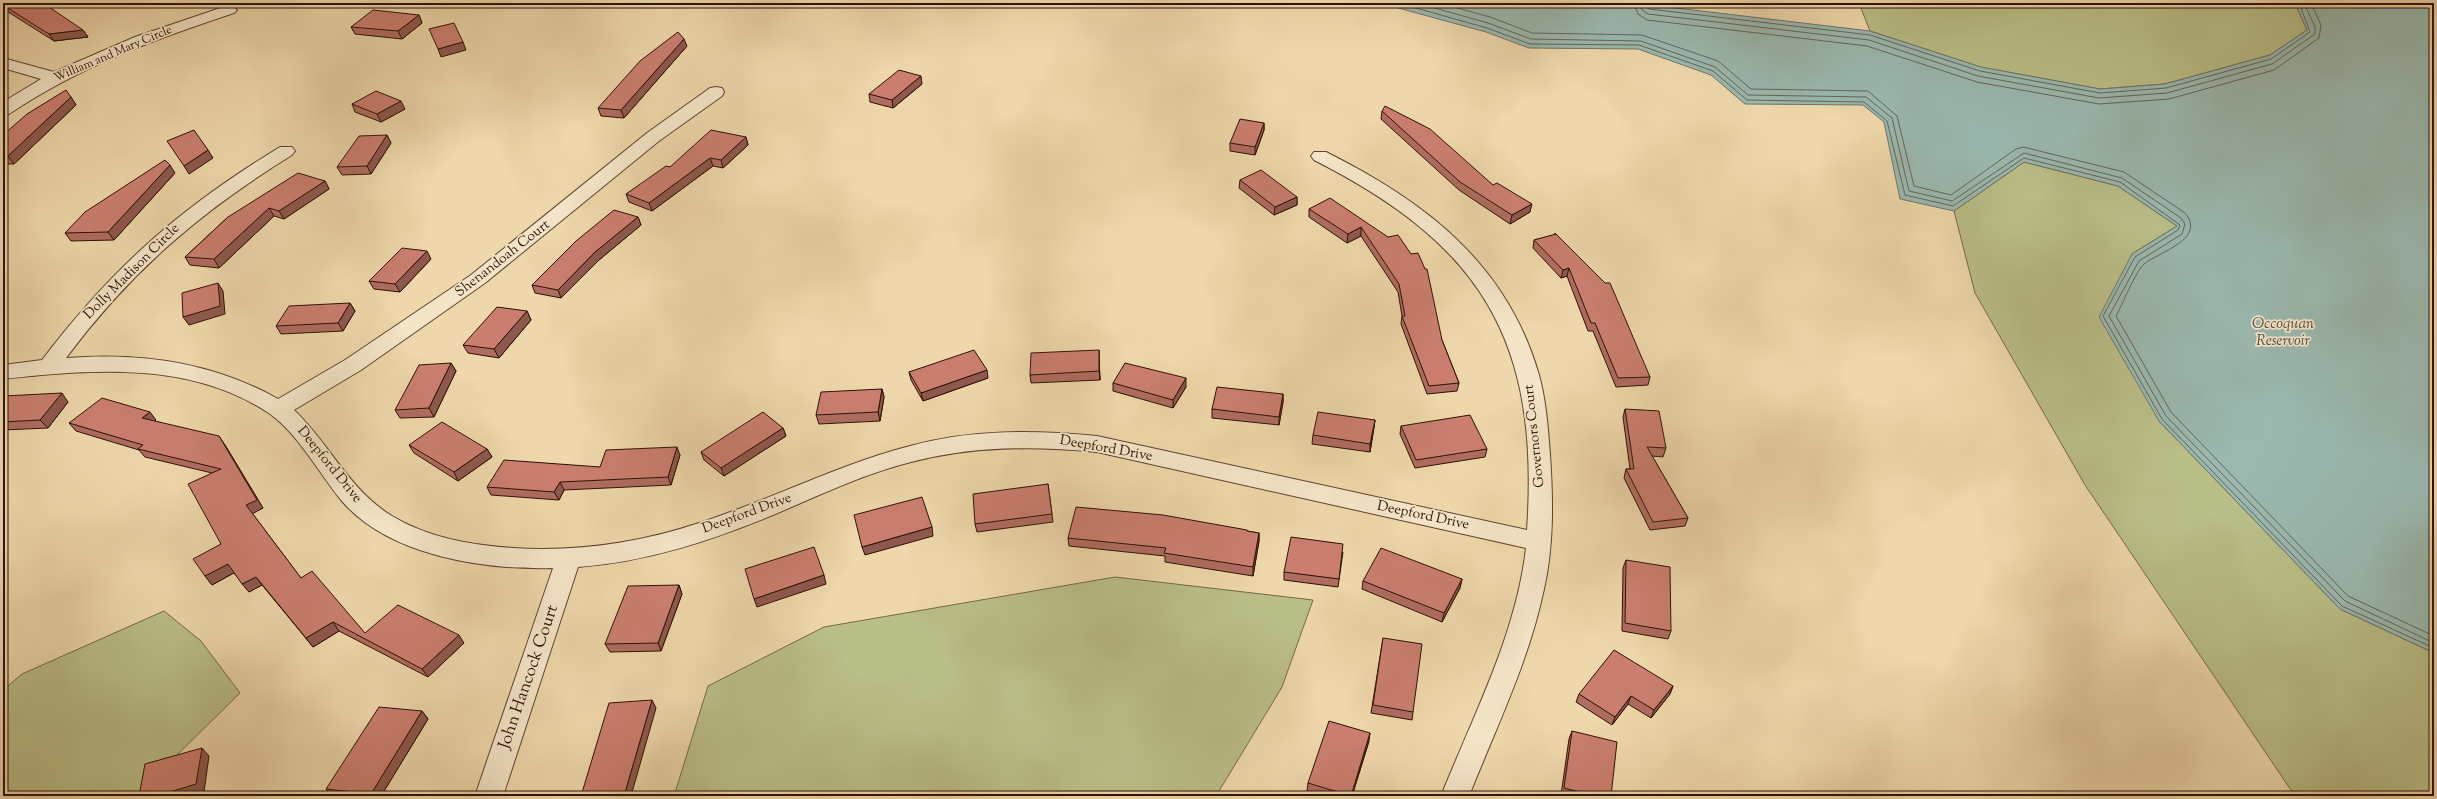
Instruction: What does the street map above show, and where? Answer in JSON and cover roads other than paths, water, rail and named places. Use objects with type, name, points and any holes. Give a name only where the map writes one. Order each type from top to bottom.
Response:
[{"type":"street","name":"William and Mary Circle","points":[[3,110],[56,78],[132,44],[229,10]]},
{"type":"street","points":[[3,63],[56,78]]},
{"type":"street","name":"Shenandoah Court","points":[[278,409],[360,360],[478,279],[653,137],[716,92]]},
{"type":"street","name":"Dolly Madison Circle","points":[[49,366],[89,314],[150,250],[208,202],[286,151]]},
{"type":"street","name":"Governors Court","points":[[1320,156],[1362,176],[1419,213],[1463,254],[1490,290],[1512,330],[1527,373],[1534,403],[1542,490],[1539,542],[1531,591],[1515,645],[1455,796]]},
{"type":"street","name":"Deepford Drive","points":[[3,372],[49,366],[92,363],[137,365],[179,370],[217,380],[244,390],[278,409],[300,427],[329,469],[367,511],[402,532],[430,543],[470,553],[504,557],[569,558],[628,551],[676,540],[762,510],[878,464],[912,453],[963,443],[1014,439],[1056,439],[1097,444],[1539,542]]},
{"type":"street","name":"John Hancock Court","points":[[489,796],[569,558]]},
{"type":"water","name":"Occoquan Reservoir","points":[[1380,3],[1634,3],[1870,31],[1981,67],[2100,89],[2165,84],[2270,55],[2307,30],[2295,3],[2434,3],[2434,653],[2340,609],[2159,421],[2099,317],[2132,254],[2177,226],[2118,186],[2024,162],[1954,211],[1900,199],[1884,122],[1863,105],[1745,104],[1711,75],[1638,49],[1529,48],[1486,32]]}]
